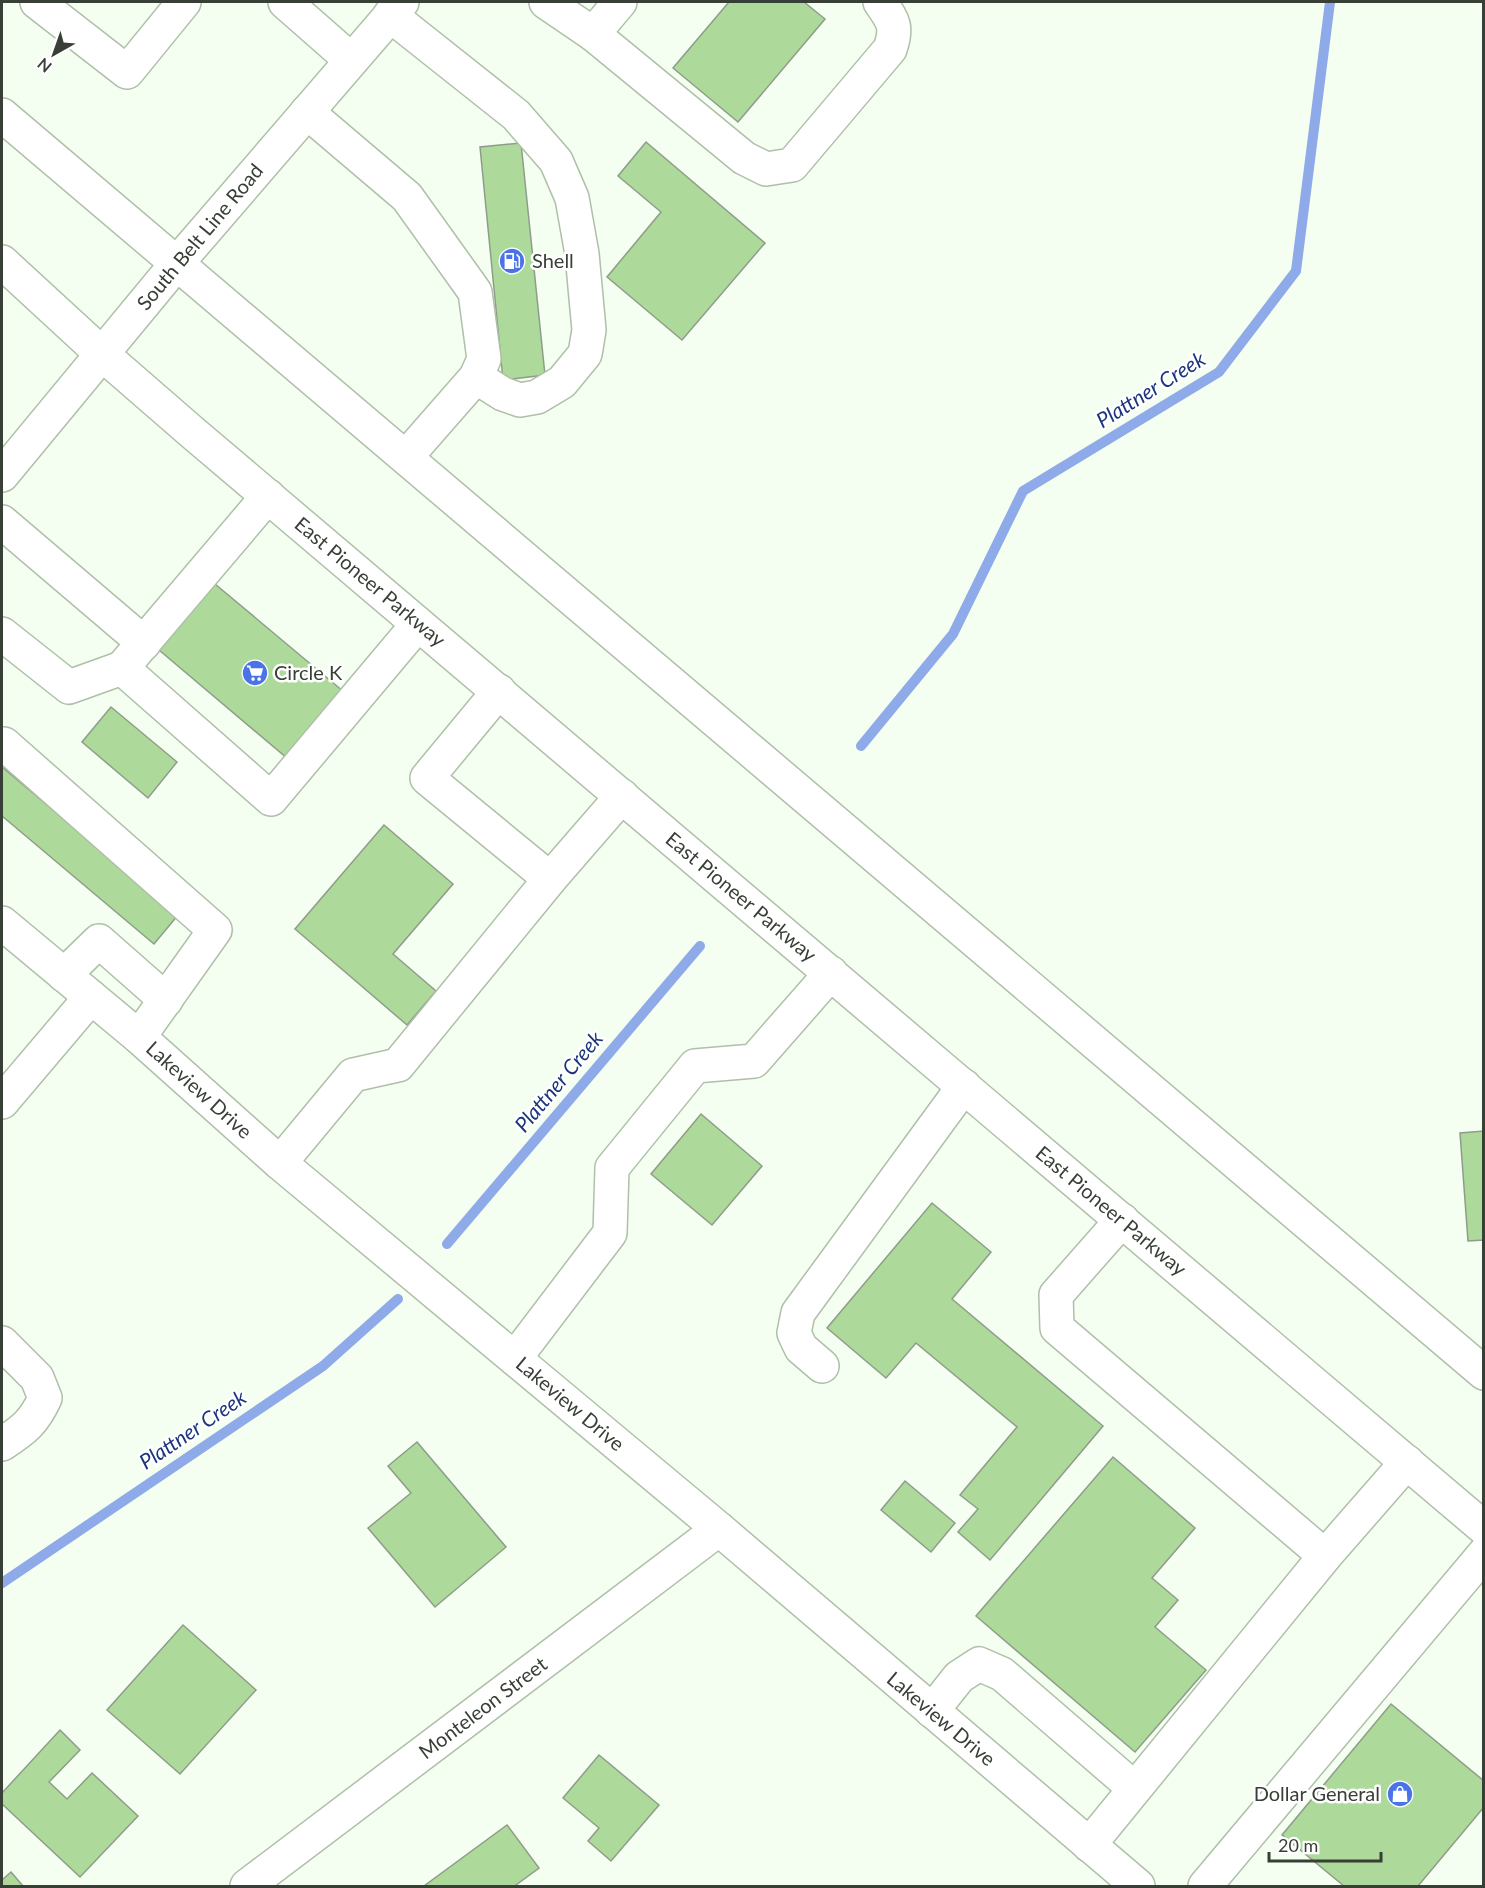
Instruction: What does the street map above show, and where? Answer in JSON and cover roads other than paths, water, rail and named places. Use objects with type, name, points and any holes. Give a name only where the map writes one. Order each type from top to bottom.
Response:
[{"type":"main road","points":[[37,2],[127,72],[184,2]]},
{"type":"main road","points":[[285,2],[351,60]]},
{"type":"main road","points":[[546,2],[593,34],[744,159],[766,169],[792,165],[890,49],[895,34],[891,18],[880,2]]},
{"type":"main road","points":[[593,34],[620,2]]},
{"type":"main road","points":[[396,8],[516,115],[556,161],[572,198],[582,254],[589,330],[585,354],[562,382],[537,397],[519,400],[503,394],[476,377]]},
{"type":"main road","name":"South Belt Line Road","points":[[2,475],[178,262],[396,8]]},
{"type":"main road","points":[[306,112],[407,196],[475,292],[484,359],[476,377],[406,458]]},
{"type":"main road","points":[[2,115],[178,262],[1484,1373]]},
{"type":"main road","name":"East Pioneer Parkway","points":[[2,261],[102,354],[268,496],[1484,1528]]},
{"type":"main road","points":[[2,634],[69,687],[122,668],[268,496]]},
{"type":"main road","points":[[2,522],[144,643]]},
{"type":"main road","points":[[122,668],[271,799],[418,624]]},
{"type":"main road","points":[[499,691],[427,778],[550,879]]},
{"type":"main road","points":[[4,744],[215,930],[140,1037]]},
{"type":"main road","points":[[280,1163],[353,1076],[398,1065],[621,796]]},
{"type":"main road","name":"Lakeview Drive","points":[[2,923],[140,1037],[280,1163],[719,1529],[1138,1887]]},
{"type":"main road","points":[[64,975],[99,941],[166,1000]]},
{"type":"main road","points":[[515,1358],[610,1233],[612,1168],[695,1066],[754,1061],[831,973]]},
{"type":"main road","points":[[2,1102],[92,997]]},
{"type":"main road","points":[[822,1366],[801,1348],[794,1333],[798,1313],[964,1086]]},
{"type":"main road","points":[[1122,1220],[1056,1294],[1057,1328],[1325,1556]]},
{"type":"main road","points":[[2,1343],[37,1378],[45,1398],[36,1418],[2,1444]]},
{"type":"main road","points":[[1089,1845],[1325,1556],[1407,1462]]},
{"type":"main road","name":"Monteleon Street","points":[[247,1887],[719,1529]]},
{"type":"main road","points":[[1205,1887],[1484,1554]]},
{"type":"main road","points":[[932,1711],[959,1677],[979,1664],[1002,1674],[1134,1788]]},
{"type":"waterway","name":"Plattner Creek","points":[[861,746],[953,634],[1023,491],[1219,372],[1296,271],[1330,2]]},
{"type":"waterway","name":"Plattner Creek","points":[[447,1244],[700,946]]},
{"type":"waterway","name":"Plattner Creek","points":[[2,1583],[323,1366],[398,1299]]},
{"type":"place","name":"Shell","points":[[512,261]]},
{"type":"place","name":"Circle K","points":[[255,673]]},
{"type":"place","name":"Dollar General","points":[[1400,1794]]}]
